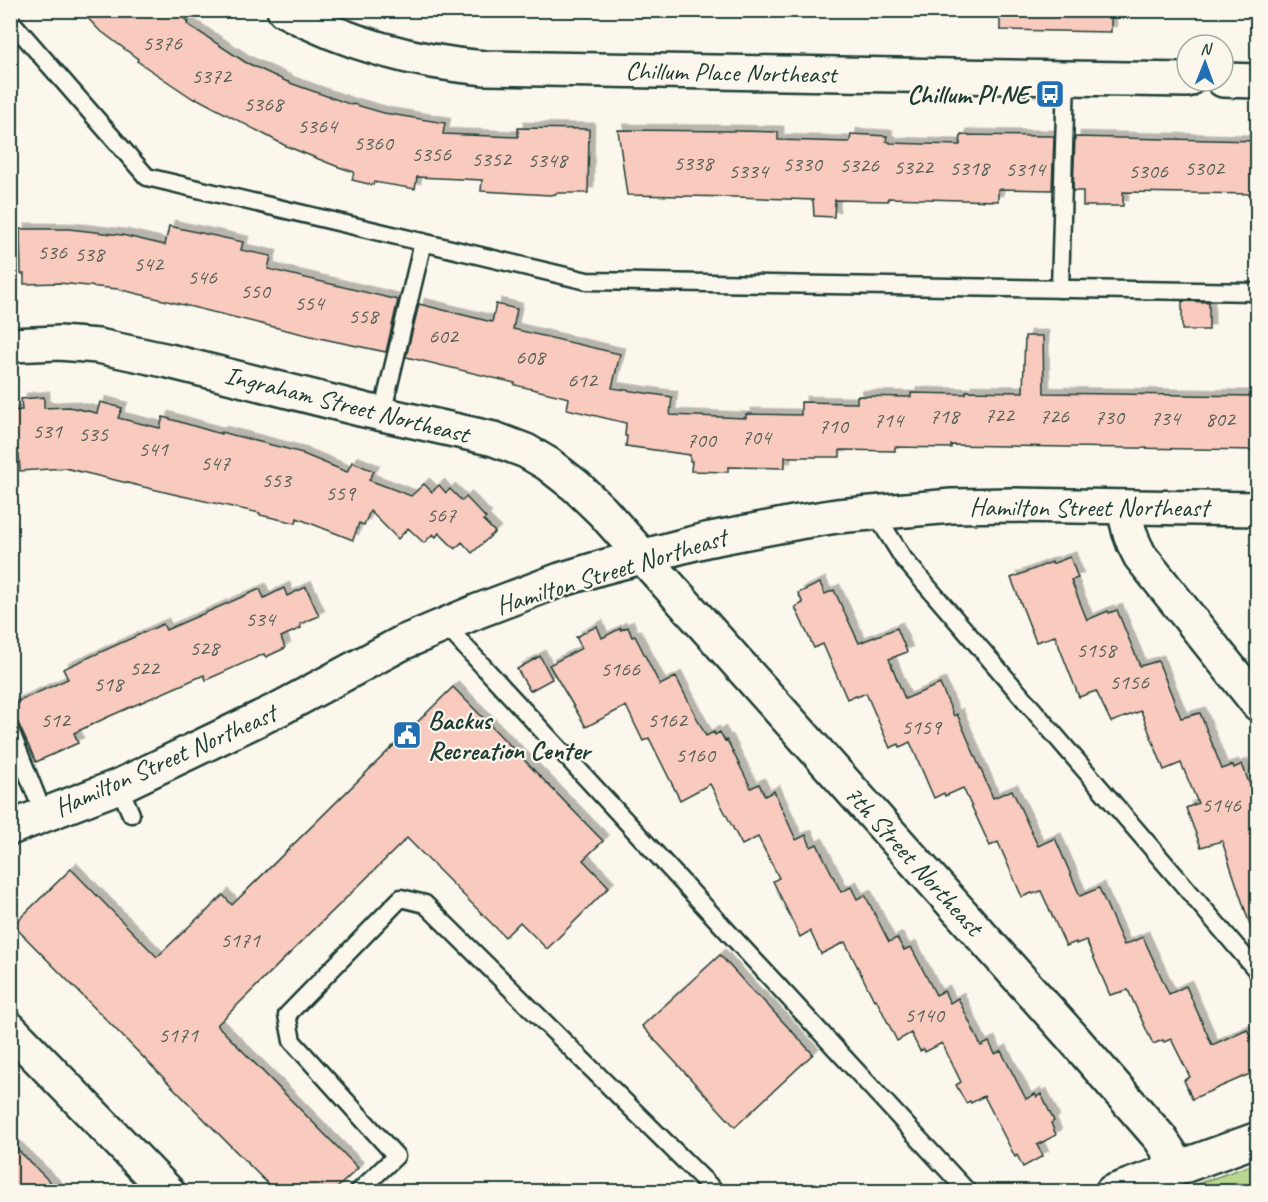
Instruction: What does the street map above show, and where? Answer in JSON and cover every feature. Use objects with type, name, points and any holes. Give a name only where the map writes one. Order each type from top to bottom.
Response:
[{"type":"street","name":"Chillum Place Northeast","points":[[284,10],[334,34],[376,49],[407,57],[485,68],[1175,80]]},
{"type":"street","points":[[1235,80],[1257,81]]},
{"type":"street","name":"Ingraham Street Northeast","points":[[10,345],[59,343],[98,346],[169,361],[510,445],[534,455],[576,486],[642,557]]},
{"type":"street","name":"Hamilton Street Northeast","points":[[10,828],[44,815],[125,800],[279,709],[402,643],[445,625],[560,580],[706,540],[799,522],[952,506],[1257,509]]},
{"type":"street","points":[[1125,507],[1128,528],[1140,556],[1257,704]]},
{"type":"street","name":"7th Street Northeast","points":[[642,557],[1087,1054],[1160,1138],[1170,1153],[1176,1169]]},
{"type":"street","points":[[10,1029],[168,1191]]},
{"type":"street","points":[[1112,1191],[1257,1139]]},
{"type":"lane","points":[[13,28],[147,177],[587,281],[1257,292]]},
{"type":"lane","points":[[1060,289],[1066,77]]},
{"type":"lane","points":[[382,414],[423,242]]},
{"type":"lane","points":[[875,513],[903,558],[1257,972]]},
{"type":"lane","points":[[445,625],[968,1191]]},
{"type":"lane","points":[[10,730],[44,815]]},
{"type":"lane","points":[[358,1191],[396,1156],[292,1041],[287,1015],[401,898],[425,904],[716,1191]]},
{"type":"green space","points":[[1257,1163],[1257,1191],[1177,1191]]},
{"type":"building","points":[[80,10],[174,10],[189,22],[187,24],[245,62],[290,83],[352,105],[445,123],[443,134],[518,137],[518,128],[589,129],[588,193],[550,195],[481,191],[482,180],[417,177],[415,189],[374,182],[373,185],[352,180],[354,172],[286,146],[196,98],[195,100],[137,61],[138,59],[98,29]]},
{"type":"building","points":[[1000,10],[1111,10],[1111,32],[1000,30]]},
{"type":"building","points":[[618,130],[778,132],[778,140],[849,142],[851,134],[887,136],[886,141],[890,143],[960,145],[961,135],[1054,136],[1052,190],[998,189],[998,201],[888,198],[888,201],[835,200],[834,217],[814,216],[813,200],[627,195]]},
{"type":"building","points":[[1075,137],[1257,141],[1257,194],[1123,192],[1123,206],[1083,206],[1083,191],[1073,191]]},
{"type":"building","points":[[169,226],[243,242],[241,250],[271,256],[268,269],[398,300],[386,352],[118,289],[59,283],[24,284],[24,274],[21,274],[20,229],[69,229],[122,235],[165,245]]},
{"type":"building","points":[[1182,301],[1209,302],[1209,330],[1182,330]]},
{"type":"building","points":[[419,304],[492,322],[496,304],[517,309],[513,329],[620,354],[612,388],[672,397],[670,415],[746,418],[746,414],[801,415],[801,402],[857,403],[857,396],[911,397],[911,393],[966,394],[966,391],[1023,392],[1025,336],[1043,336],[1044,393],[1257,396],[1257,450],[951,445],[951,448],[895,447],[895,451],[840,450],[840,457],[785,457],[785,468],[728,467],[728,472],[691,471],[690,455],[626,446],[626,423],[567,409],[569,398],[406,357]]},
{"type":"building","points":[[44,397],[44,408],[69,407],[97,413],[100,402],[122,408],[118,418],[160,428],[163,417],[221,434],[221,432],[303,453],[347,472],[352,462],[374,471],[369,480],[411,496],[424,484],[432,492],[439,485],[446,493],[450,489],[462,501],[466,497],[486,518],[483,520],[495,532],[472,553],[462,542],[455,549],[439,533],[436,537],[433,534],[424,543],[408,528],[398,539],[370,511],[364,525],[359,523],[353,540],[297,518],[296,523],[65,468],[20,471],[19,455],[13,456],[10,411],[22,410],[21,399]]},
{"type":"building","points":[[1070,557],[1078,578],[1071,580],[1087,620],[1108,611],[1109,613],[1117,610],[1140,666],[1158,661],[1181,718],[1200,713],[1222,769],[1233,765],[1234,768],[1242,764],[1257,804],[1257,933],[1253,934],[1222,841],[1201,847],[1186,808],[1198,803],[1181,763],[1164,770],[1141,711],[1111,722],[1096,691],[1079,697],[1055,636],[1036,642],[1011,578]]},
{"type":"building","points":[[820,583],[825,594],[834,590],[859,643],[897,628],[907,652],[889,659],[905,699],[940,684],[954,716],[957,714],[993,798],[1012,790],[1038,846],[1055,838],[1080,896],[1099,888],[1124,945],[1143,937],[1169,994],[1186,986],[1212,1045],[1247,1029],[1257,1053],[1257,1071],[1192,1099],[1184,1080],[1190,1077],[1171,1039],[1153,1044],[1128,990],[1110,995],[1086,940],[1066,946],[1041,891],[1022,897],[998,842],[990,846],[963,788],[934,798],[910,742],[900,747],[899,744],[890,748],[866,693],[847,699],[823,644],[814,648],[795,607],[803,603],[798,593]]},
{"type":"building","points":[[306,587],[319,616],[300,624],[301,628],[281,637],[285,648],[266,657],[264,654],[206,680],[204,675],[110,716],[74,733],[78,743],[36,762],[10,705],[68,679],[63,669],[163,624],[166,630],[260,589],[264,598],[284,588],[287,596]]},
{"type":"building","points":[[597,626],[602,638],[621,628],[621,630],[628,627],[660,685],[676,677],[706,736],[720,732],[725,741],[727,740],[751,788],[759,784],[765,796],[774,791],[796,840],[806,835],[811,847],[817,844],[841,892],[851,887],[857,899],[865,895],[889,942],[897,938],[904,950],[911,947],[936,995],[944,991],[950,1003],[958,998],[981,1046],[989,1042],[995,1054],[1001,1051],[1026,1099],[1035,1094],[1037,1097],[1041,1094],[1054,1121],[1051,1123],[1056,1135],[1037,1145],[1043,1156],[1023,1167],[1017,1155],[1015,1157],[984,1096],[971,1103],[970,1101],[966,1103],[956,1085],[961,1082],[942,1043],[925,1052],[924,1049],[920,1051],[911,1033],[897,1041],[845,942],[821,954],[810,931],[800,937],[773,881],[779,878],[758,837],[742,845],[710,784],[680,800],[649,738],[643,741],[626,706],[586,727],[549,665],[582,648],[576,637]]},
{"type":"building","points":[[540,656],[552,679],[530,691],[517,669]]},
{"type":"building","points":[[453,687],[603,841],[583,860],[609,887],[547,949],[520,922],[505,937],[407,838],[217,1025],[358,1168],[334,1191],[275,1191],[13,925],[71,869],[157,957],[223,895],[232,905]]},
{"type":"building","points":[[720,955],[813,1054],[735,1127],[642,1026]]},
{"type":"building","points":[[10,1142],[59,1191],[10,1191]]},
{"type":"place","name":"Chillum Pl NE","points":[[1050,94]]},
{"type":"place","name":"Backus Recreation Center","points":[[407,735]]}]
